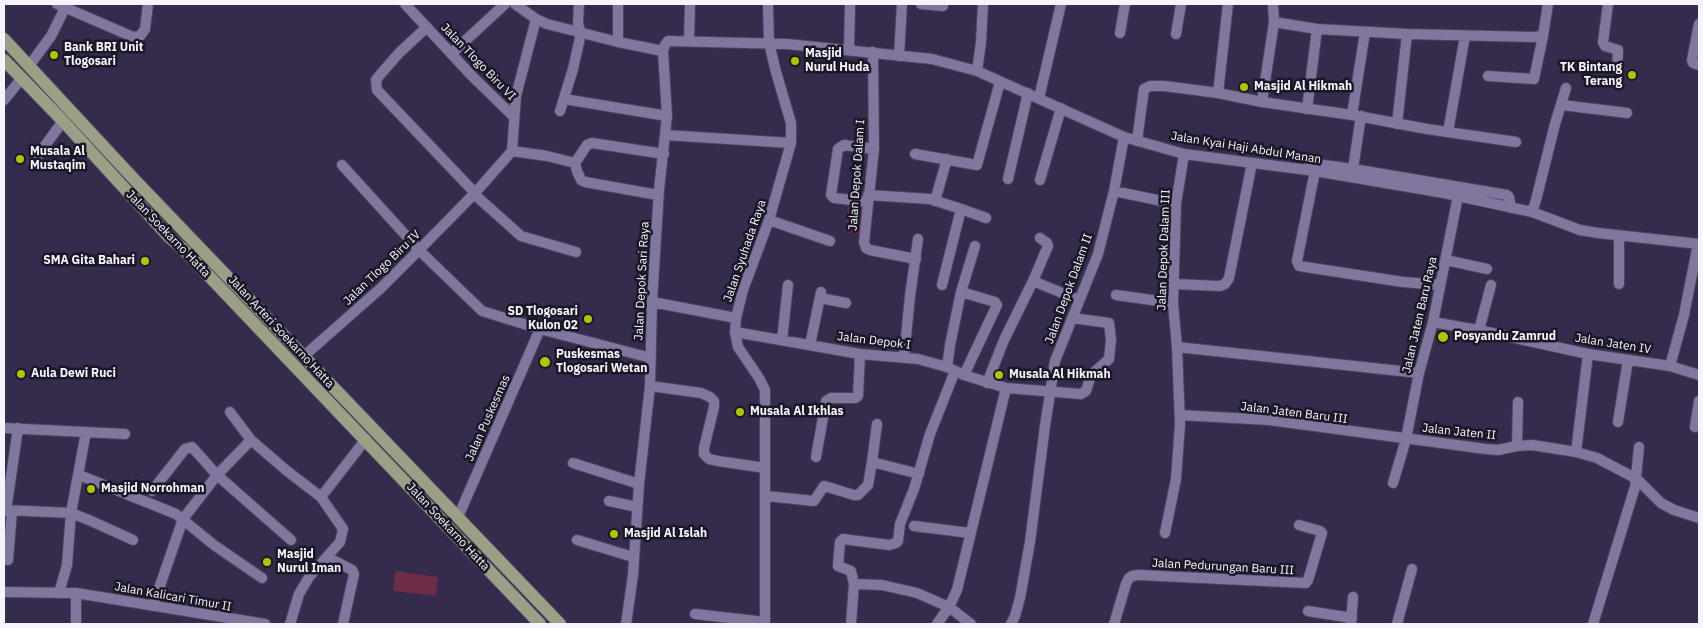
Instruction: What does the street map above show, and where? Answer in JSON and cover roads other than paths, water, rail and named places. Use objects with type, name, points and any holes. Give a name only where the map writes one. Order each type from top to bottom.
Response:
[{"type":"main road","name":"Jalan Arteri Soekarno Hatta","points":[[4,40],[304,356],[370,435],[458,517],[560,624]]},
{"type":"main road","name":"Jalan Soekarno Hatta","points":[[4,60],[169,237],[370,435],[540,624]]},
{"type":"main road","points":[[122,186],[132,177]]},
{"type":"street","points":[[29,66],[51,36],[61,6],[133,37],[140,36],[145,29],[148,4]]},
{"type":"street","name":"Jalan Tlogo Biru VI","points":[[405,4],[472,76],[513,116]]},
{"type":"street","points":[[452,53],[505,4]]},
{"type":"street","points":[[515,4],[536,19],[547,24],[663,51],[664,45],[668,40],[769,43]]},
{"type":"street","points":[[560,112],[573,69],[581,33],[578,24],[579,4]]},
{"type":"street","points":[[618,4],[618,42]]},
{"type":"street","points":[[690,4],[690,40]]},
{"type":"street","name":"Jalan Syuhada Raya","points":[[764,623],[765,390],[738,347],[735,332],[736,318],[743,290],[770,220],[791,143],[791,123],[769,43],[768,4]]},
{"type":"street","points":[[849,50],[850,4]]},
{"type":"street","points":[[899,56],[902,4]]},
{"type":"street","points":[[921,4],[943,6]]},
{"type":"street","points":[[977,71],[982,42],[983,4]]},
{"type":"street","points":[[1039,98],[1061,4]]},
{"type":"street","points":[[1120,34],[1125,4]]},
{"type":"street","points":[[1176,34],[1181,4]]},
{"type":"street","points":[[1218,93],[1228,4]]},
{"type":"street","points":[[1262,102],[1274,22],[1273,4]]},
{"type":"street","points":[[1488,76],[1534,79],[1548,4]]},
{"type":"street","points":[[1608,4],[1603,42],[1605,46],[1618,50],[1617,70]]},
{"type":"street","points":[[536,19],[516,96],[513,116],[512,150],[575,163]]},
{"type":"street","points":[[1274,22],[1317,29],[1365,32],[1465,36],[1543,36]]},
{"type":"street","points":[[1699,24],[1692,60],[1693,63],[1699,65]]},
{"type":"street","points":[[426,27],[399,53],[376,80],[376,90],[474,194],[520,236],[576,252]]},
{"type":"street","points":[[1307,109],[1317,29]]},
{"type":"street","points":[[1353,173],[1356,116],[1365,32]]},
{"type":"street","points":[[1397,124],[1407,34]]},
{"type":"street","points":[[1448,132],[1465,36]]},
{"type":"street","name":"Jalan Kyai Haji Abdul Manan","points":[[769,43],[932,59],[977,71],[1124,137],[1184,154],[1315,171],[1353,173],[1532,212],[1580,230],[1698,244]]},
{"type":"street","name":"Jalan Depok Sari Raya","points":[[626,624],[633,575],[639,484],[650,386],[652,302],[658,195],[668,116],[663,51]]},
{"type":"street","name":"Jalan Depok Dalam I","points":[[873,52],[874,149],[865,233],[866,248],[916,259]]},
{"type":"street","points":[[4,100],[22,78]]},
{"type":"street","points":[[915,154],[977,165],[1000,82]]},
{"type":"street","points":[[1137,141],[1144,89],[1146,87],[1164,86],[1218,93],[1262,102],[1516,142]]},
{"type":"street","points":[[1532,212],[1566,88]]},
{"type":"street","points":[[1008,179],[1028,93]]},
{"type":"street","points":[[564,99],[668,116]]},
{"type":"street","points":[[1562,104],[1627,113]]},
{"type":"street","points":[[1040,180],[1061,108]]},
{"type":"street","points":[[33,162],[63,122]]},
{"type":"street","points":[[665,135],[791,143]]},
{"type":"street","name":"Jalan Depok Dalam II","points":[[1012,624],[1020,598],[1030,542],[1055,361],[1098,254],[1114,191],[1124,137]]},
{"type":"street","points":[[658,195],[585,182],[577,171],[575,163],[587,145],[592,143],[664,154]]},
{"type":"street","points":[[874,149],[844,145],[838,149],[831,195],[834,198],[935,201],[986,218]]},
{"type":"street","name":"Jalan Tlogo Biru IV","points":[[304,356],[381,288],[474,194],[512,150]]},
{"type":"street","name":"Jalan Depok Dalam III","points":[[1165,533],[1176,479],[1180,415],[1173,303],[1176,204],[1184,154]]},
{"type":"street","points":[[935,201],[947,159]]},
{"type":"street","points":[[1286,167],[1293,161],[1353,173],[1507,195],[1511,208]]},
{"type":"street","points":[[1174,284],[1212,287],[1226,284],[1229,278],[1252,163]]},
{"type":"street","points":[[342,165],[419,250],[482,311],[540,329],[651,358]]},
{"type":"street","points":[[1315,171],[1297,264],[1310,268],[1403,282],[1440,285]]},
{"type":"street","points":[[1114,191],[1176,204]]},
{"type":"street","name":"Jalan Jaten Baru Raya","points":[[1393,483],[1406,439],[1419,372],[1434,322],[1458,196]]},
{"type":"street","points":[[942,285],[961,209]]},
{"type":"street","points":[[770,220],[830,241]]},
{"type":"street","points":[[1619,236],[1619,284]]},
{"type":"street","points":[[987,383],[1004,340],[1048,246],[1040,238]]},
{"type":"street","points":[[904,357],[918,239]]},
{"type":"street","points":[[1670,366],[1684,315],[1698,244]]},
{"type":"street","points":[[955,371],[950,345],[961,292],[975,246]]},
{"type":"street","points":[[1446,260],[1487,269]]},
{"type":"street","points":[[1033,281],[1079,300]]},
{"type":"street","points":[[782,340],[788,284]]},
{"type":"street","points":[[1479,330],[1491,285]]},
{"type":"street","points":[[851,624],[854,584],[850,571],[838,565],[841,540],[889,545],[898,541],[900,524],[919,474],[930,434],[955,371],[997,306],[995,302],[961,292]]},
{"type":"street","points":[[810,344],[821,295],[846,303]]},
{"type":"street","points":[[1116,295],[1173,303]]},
{"type":"street","points":[[652,302],[736,318]]},
{"type":"street","name":"Jalan Depok I","points":[[735,332],[860,354],[904,357],[1006,388],[1051,390],[1075,394],[1086,392],[1091,375],[1109,359],[1110,340],[1109,324],[1072,318]]},
{"type":"street","name":"Jalan Jaten IV","points":[[1434,322],[1588,354],[1670,366],[1699,375]]},
{"type":"street","name":"Jalan Puskesmas","points":[[458,517],[540,329]]},
{"type":"street","points":[[1177,347],[1419,372]]},
{"type":"street","points":[[816,458],[826,402],[831,398],[855,398],[858,396],[860,354]]},
{"type":"street","points":[[1576,452],[1588,354]]},
{"type":"street","points":[[1618,422],[1628,360]]},
{"type":"street","points":[[650,386],[701,393],[710,397],[714,401],[714,407],[704,454],[709,459],[765,468]]},
{"type":"street","points":[[937,624],[949,607],[957,590],[1006,388]]},
{"type":"street","points":[[1695,427],[1699,401]]},
{"type":"street","points":[[1517,446],[1518,402]]},
{"type":"street","points":[[230,412],[252,440],[321,497],[343,529],[340,542],[309,578],[299,594],[290,624]]},
{"type":"street","name":"Jalan Jaten Baru III","points":[[1180,415],[1268,420],[1406,439]]},
{"type":"street","points":[[766,496],[814,501],[824,486],[858,495],[868,485],[877,424]]},
{"type":"street","points":[[4,428],[125,434]]},
{"type":"street","points":[[8,560],[7,511],[18,428]]},
{"type":"street","points":[[59,593],[67,565],[71,513],[86,432]]},
{"type":"street","points":[[321,497],[370,435]]},
{"type":"street","name":"Jalan Jaten II","points":[[1406,439],[1498,450],[1532,445],[1576,452],[1597,458],[1637,479],[1647,490],[1668,506],[1680,513],[1699,518]]},
{"type":"street","points":[[153,606],[183,519],[217,475],[252,440]]},
{"type":"street","points":[[152,491],[188,447],[192,447],[217,475],[291,540]]},
{"type":"street","points":[[1593,624],[1637,479],[1639,447]]},
{"type":"street","points":[[872,462],[919,474]]},
{"type":"street","points":[[573,463],[639,484]]},
{"type":"street","points":[[79,475],[176,514],[214,545],[262,578]]},
{"type":"street","points":[[609,501],[637,507]]},
{"type":"street","points":[[7,511],[71,513],[133,540]]},
{"type":"street","name":"Jalan Pedurungan Baru III","points":[[1114,624],[1126,584],[1129,578],[1138,575],[1303,584],[1308,580],[1322,533],[1299,525]]},
{"type":"street","points":[[914,526],[970,533]]},
{"type":"street","points":[[577,540],[633,557]]},
{"type":"street","points":[[327,557],[352,570],[354,574],[343,624]]},
{"type":"street","points":[[1397,624],[1412,569]]},
{"type":"street","points":[[854,584],[882,585],[917,593],[949,607],[971,624]]},
{"type":"street","name":"Jalan Kalicari Timur II","points":[[4,592],[76,593],[265,624]]},
{"type":"street","points":[[76,593],[76,624]]},
{"type":"street","points":[[1308,611],[1351,621],[1353,597]]},
{"type":"street","points":[[695,614],[764,623]]},
{"type":"place","name":"Bank BRI Unit Tlogosari","points":[[54,55]]},
{"type":"place","name":"Masjid Nurul Huda","points":[[795,61]]},
{"type":"place","name":"TK Bintang Terang","points":[[1632,75]]},
{"type":"place","name":"Masjid Al Hikmah","points":[[1244,87]]},
{"type":"place","name":"Musala Al Mustaqim","points":[[20,159]]},
{"type":"place","name":"SMA Gita Bahari","points":[[145,261]]},
{"type":"place","name":"SD Tlogosari Kulon 02","points":[[588,319]]},
{"type":"place","name":"Posyandu Zamrud","points":[[1443,337]]},
{"type":"place","name":"Puskesmas Tlogosari Wetan","points":[[545,362]]},
{"type":"place","name":"Aula Dewi Ruci","points":[[21,374]]},
{"type":"place","name":"Musala Al Hikmah","points":[[999,375]]},
{"type":"place","name":"Musala Al Ikhlas","points":[[740,412]]},
{"type":"place","name":"Masjid Norrohman","points":[[91,489]]},
{"type":"place","name":"Masjid Al Islah","points":[[614,534]]},
{"type":"place","name":"Masjid Nurul Iman","points":[[267,562]]}]
